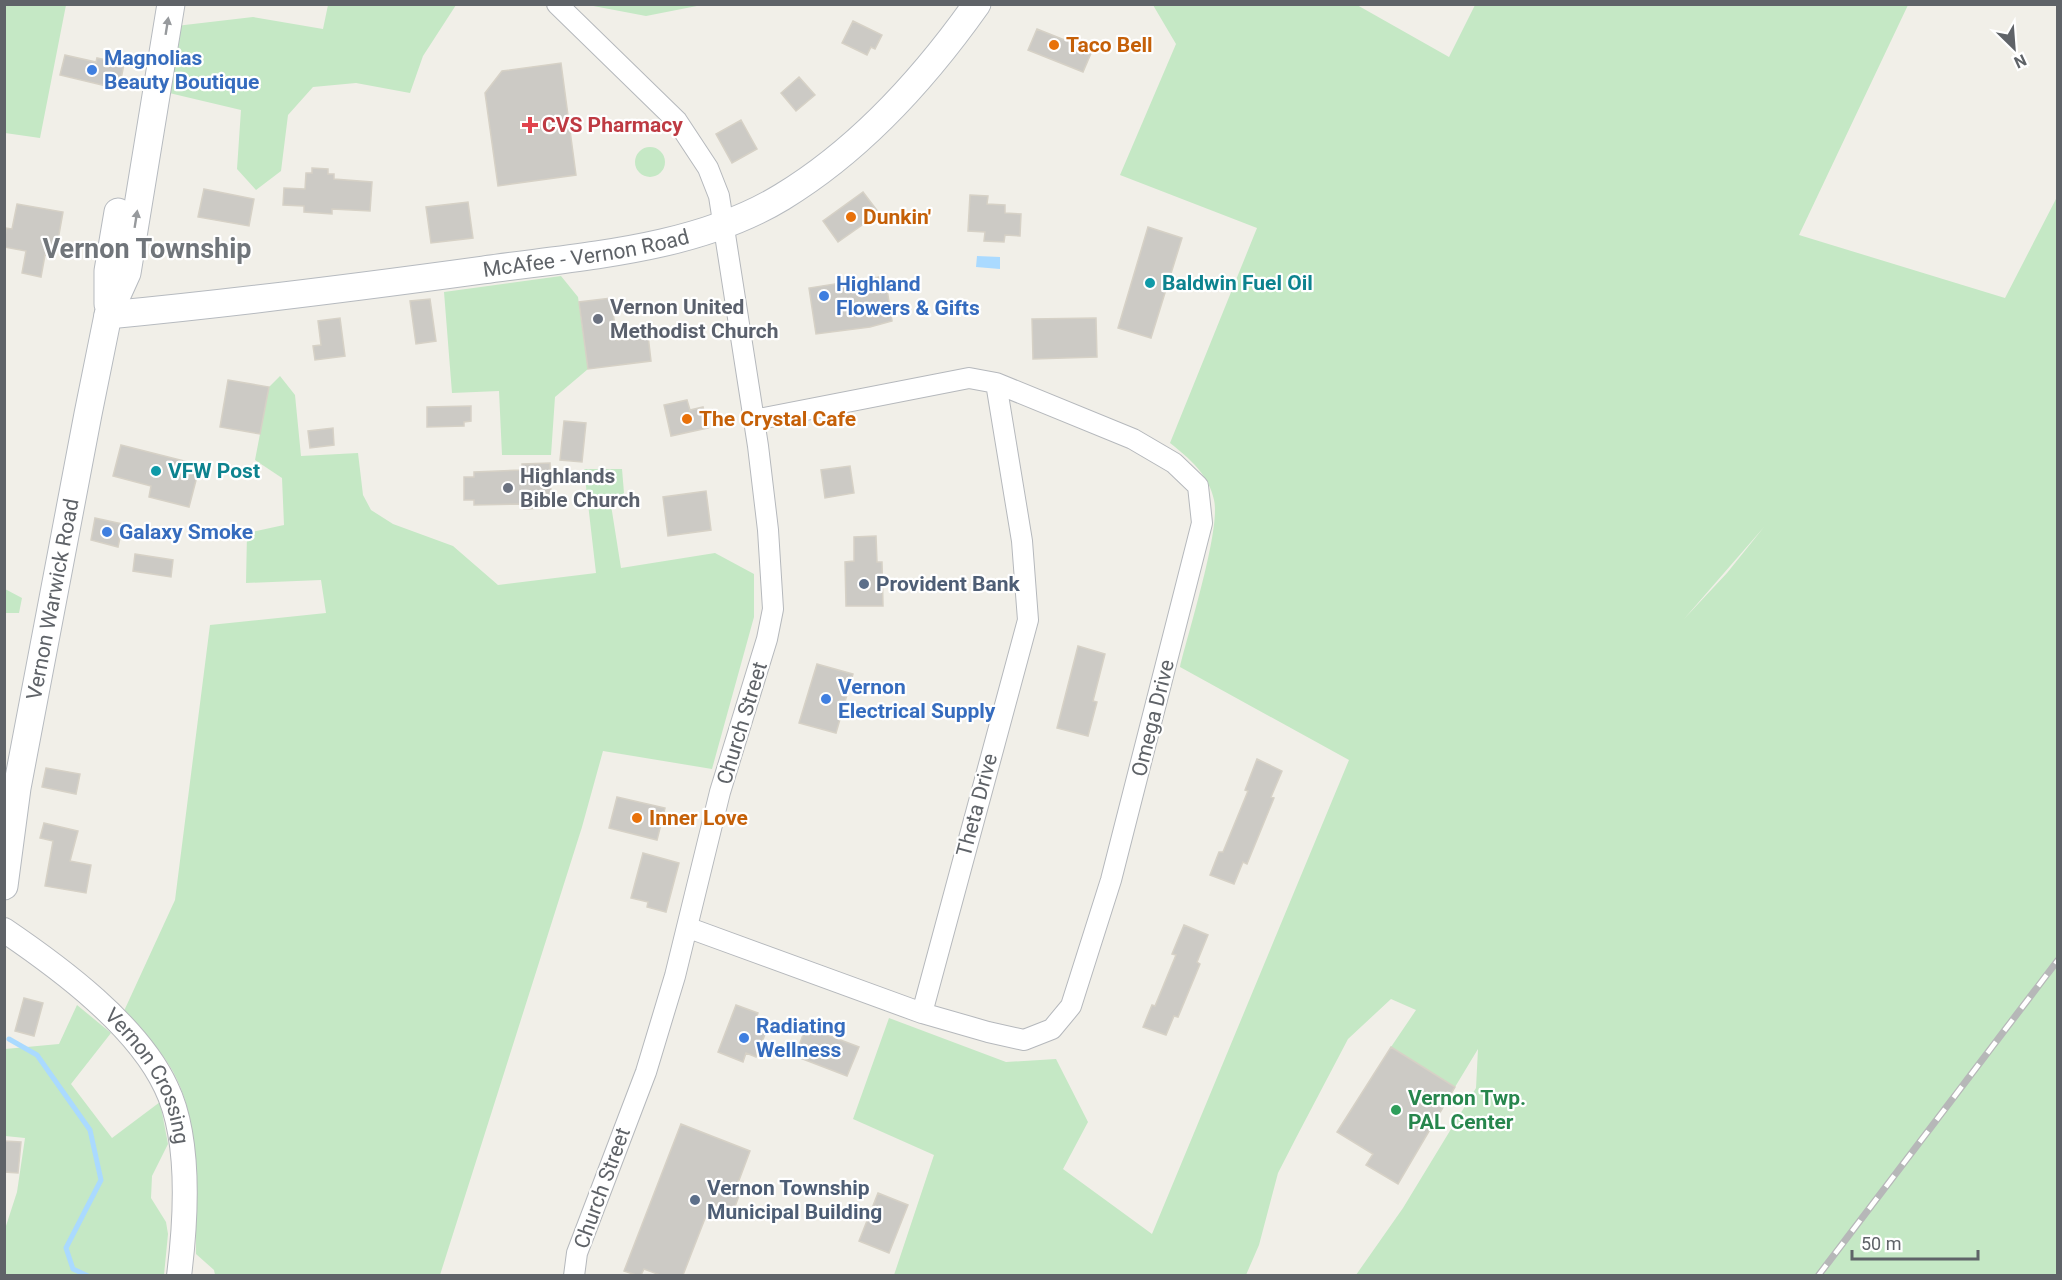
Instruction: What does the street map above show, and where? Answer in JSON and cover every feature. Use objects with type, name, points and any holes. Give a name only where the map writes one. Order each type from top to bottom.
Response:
[{"type":"main road","points":[[108,315],[108,271],[153,4]]},
{"type":"main road","points":[[108,315],[127,273],[171,4]]},
{"type":"main road","name":"McAfee - Vernon Road","points":[[108,315],[400,282],[622,251],[681,238],[724,223],[781,198],[834,160],[873,127],[933,63],[977,4]]},
{"type":"main road","name":"Vernon Warwick Road","points":[[4,886],[10,801],[108,315]]},
{"type":"street","name":"Church Street","points":[[557,4],[677,121],[694,144],[719,196],[754,420],[768,530],[773,609],[767,639],[720,792],[689,928],[646,1072],[577,1253],[574,1275]]},
{"type":"street","name":"Omega Drive","points":[[689,928],[922,1013],[1024,1040],[1052,1029],[1071,1006],[1111,880],[1202,523],[1198,486],[1174,463],[1133,440],[996,383],[969,378],[754,420]]},
{"type":"street","name":"Theta Drive","points":[[922,1013],[1028,621],[1022,541],[996,383]]},
{"type":"street","name":"Vernon Crossing","points":[[4,930],[115,1019],[147,1053],[167,1087],[179,1124],[182,1165],[183,1214],[179,1275]]},
{"type":"green space","points":[[4,5],[66,5],[40,138],[5,133]]},
{"type":"green space","points":[[328,5],[456,5],[423,56],[410,93],[356,83],[313,87],[288,115],[281,171],[256,190],[237,169],[241,110],[165,92],[176,26],[253,17],[323,29]]},
{"type":"green space","points":[[588,5],[702,5],[646,16]]},
{"type":"green space","points":[[1153,5],[1357,5],[1449,57],[1475,5],[1908,5],[1799,235],[2005,298],[2057,197],[2057,1275],[1356,1275],[1403,1208],[1476,1088],[1478,1049],[1455,1087],[1391,1047],[1416,1010],[1391,999],[1348,1039],[1297,1136],[1278,1173],[1259,1245],[1246,1275],[894,1275],[934,1155],[853,1119],[889,1018],[1006,1062],[1056,1059],[1088,1122],[1063,1169],[1152,1234],[1349,760],[1180,667],[1203,582],[1215,514],[1214,500],[1203,475],[1170,443],[1257,228],[1120,175],[1176,44]],"holes":[[[1764,527],[1727,573],[1684,619]]]},
{"type":"green space","points":[[650,147],[656,148],[664,156],[664,168],[656,176],[650,177],[644,176],[636,168],[635,162],[636,156],[644,148]]},
{"type":"green space","points":[[561,276],[578,297],[588,369],[555,397],[551,455],[502,455],[499,391],[452,393],[444,292]]},
{"type":"green space","points":[[280,376],[295,395],[301,456],[358,453],[363,495],[371,510],[393,524],[453,546],[498,585],[596,573],[584,469],[622,469],[624,493],[611,505],[621,568],[715,553],[754,574],[754,617],[712,769],[603,751],[582,827],[440,1275],[215,1275],[214,1270],[196,1254],[196,1178],[191,1126],[185,1101],[176,1078],[163,1056],[124,1011],[175,900],[210,625],[326,613],[321,580],[246,583],[247,533],[284,525],[282,478],[255,460],[269,387]]},
{"type":"green space","points":[[5,589],[22,598],[19,613],[5,613]]},
{"type":"green space","points":[[77,1005],[111,1033],[71,1084],[112,1138],[160,1102],[168,1144],[152,1176],[151,1198],[166,1222],[168,1234],[164,1275],[5,1276],[5,1229],[17,1192],[25,1138],[5,1136],[5,1049],[59,1044]]},
{"type":"water","points":[[977,256],[1000,257],[1000,269],[976,267]]},
{"type":"building","points":[[853,21],[882,35],[875,49],[871,47],[867,55],[842,43]]},
{"type":"building","name":"Taco Bell","points":[[1037,29],[1092,51],[1083,72],[1028,50]]},
{"type":"building","name":"Magnolias Beauty Boutique","points":[[65,55],[96,62],[97,58],[124,64],[119,89],[60,75]]},
{"type":"building","name":"CVS Pharmacy","points":[[561,63],[576,175],[498,186],[485,93],[502,71]]},
{"type":"building","points":[[799,77],[815,95],[796,111],[781,93]]},
{"type":"building","points":[[741,120],[757,149],[732,163],[716,134]]},
{"type":"building","points":[[312,168],[328,169],[328,174],[334,174],[334,179],[372,182],[370,211],[332,209],[332,214],[304,212],[304,206],[283,205],[284,188],[305,189],[306,173],[312,173]]},
{"type":"building","points":[[204,189],[254,199],[249,226],[198,217]]},
{"type":"building","name":"Dunkin'","points":[[863,192],[879,213],[838,242],[823,221]]},
{"type":"building","points":[[970,195],[988,196],[987,204],[1005,205],[1005,213],[1021,214],[1020,236],[1005,235],[1004,242],[984,241],[985,232],[968,231]]},
{"type":"building","points":[[468,202],[473,238],[431,243],[426,207]]},
{"type":"building","points":[[17,204],[63,212],[55,257],[45,255],[41,277],[22,273],[26,251],[4,247],[6,228],[12,229]]},
{"type":"building","name":"Baldwin Fuel Oil","points":[[1148,227],[1182,238],[1151,338],[1118,328]]},
{"type":"building","points":[[885,276],[892,321],[870,327],[816,334],[809,288]]},
{"type":"building","name":"Vernon United Methodist Church","points":[[611,298],[617,340],[648,335],[651,361],[588,369],[579,302]]},
{"type":"building","points":[[430,299],[436,341],[416,344],[410,301]]},
{"type":"building","points":[[340,318],[345,356],[315,360],[313,346],[321,345],[318,321]]},
{"type":"building","points":[[1096,318],[1097,357],[1033,359],[1032,319]]},
{"type":"building","points":[[228,380],[269,387],[260,434],[220,427]]},
{"type":"building","name":"The Crystal Cafe","points":[[687,400],[690,410],[703,407],[708,428],[671,436],[664,405]]},
{"type":"building","points":[[471,406],[471,421],[464,422],[464,426],[427,427],[427,407]]},
{"type":"building","points":[[564,421],[586,423],[582,462],[560,460]]},
{"type":"building","points":[[333,428],[334,445],[310,448],[308,431]]},
{"type":"building","name":"VFW Post","points":[[121,445],[200,465],[189,507],[149,497],[151,486],[113,476]]},
{"type":"building","name":"Highlands Bible Church","points":[[550,463],[551,498],[545,498],[545,508],[524,509],[524,504],[474,505],[474,500],[464,500],[464,477],[474,477],[474,472],[522,470],[522,464]]},
{"type":"building","points":[[850,466],[854,493],[825,498],[821,470]]},
{"type":"building","points":[[706,491],[711,530],[668,536],[663,497]]},
{"type":"building","name":"Galaxy Smoke","points":[[95,518],[123,524],[118,547],[91,540]]},
{"type":"building","name":"Provident Bank","points":[[876,536],[877,562],[882,562],[883,606],[846,606],[845,562],[854,561],[854,537]]},
{"type":"building","points":[[135,554],[173,560],[171,577],[133,571]]},
{"type":"building","points":[[1078,646],[1105,654],[1093,701],[1097,702],[1088,736],[1057,728]]},
{"type":"building","name":"Vernon Electrical Supply","points":[[817,664],[853,674],[836,733],[799,723]]},
{"type":"building","points":[[1257,759],[1282,771],[1271,797],[1274,798],[1247,864],[1243,862],[1234,884],[1210,875],[1219,852],[1223,852],[1248,791],[1245,790]]},
{"type":"building","points":[[46,768],[80,774],[76,794],[42,787]]},
{"type":"building","name":"Inner Love","points":[[617,797],[665,808],[657,840],[609,828]]},
{"type":"building","points":[[44,823],[78,831],[70,861],[91,865],[86,893],[45,886],[53,841],[40,838]]},
{"type":"building","points":[[643,853],[679,863],[666,912],[647,907],[648,902],[631,898]]},
{"type":"building","points":[[1184,925],[1208,935],[1197,962],[1200,964],[1178,1017],[1174,1016],[1166,1035],[1143,1027],[1152,1005],[1155,1006],[1176,955],[1172,954]]},
{"type":"building","points":[[24,998],[43,1003],[34,1036],[15,1031]]},
{"type":"building","name":"Radiating Wellness","points":[[736,1005],[758,1013],[755,1022],[768,1027],[756,1057],[746,1053],[743,1062],[718,1052]]},
{"type":"building","points":[[806,1027],[859,1047],[847,1076],[795,1056]]},
{"type":"building","name":"Vernon Twp. PAL Center","points":[[1391,1047],[1455,1087],[1398,1184],[1366,1165],[1373,1154],[1337,1132]]},
{"type":"building","name":"Vernon Township Municipal Building","points":[[681,1124],[750,1151],[738,1183],[743,1185],[733,1212],[711,1203],[683,1275],[660,1275],[644,1269],[641,1275],[624,1271]]},
{"type":"building","points":[[4,1141],[21,1142],[18,1173],[4,1172]]},
{"type":"building","points":[[878,1193],[908,1205],[889,1253],[859,1241]]},
{"type":"waterway","points":[[9,1039],[37,1055],[90,1130],[101,1180],[66,1248],[73,1269],[88,1276]]},
{"type":"railway","points":[[1818,1276],[2058,960]]},
{"type":"place","name":"Taco Bell","points":[[1054,45]]},
{"type":"place","name":"Magnolias Beauty Boutique","points":[[92,70]]},
{"type":"place","name":"CVS Pharmacy","points":[[530,125]]},
{"type":"place","name":"Dunkin'","points":[[851,217]]},
{"type":"place","name":"Baldwin Fuel Oil","points":[[1150,283]]},
{"type":"place","name":"Highland Flowers & Gifts","points":[[824,296]]},
{"type":"place","name":"Vernon United Methodist Church","points":[[598,319]]},
{"type":"place","name":"The Crystal Cafe","points":[[687,419]]},
{"type":"place","name":"VFW Post","points":[[156,471]]},
{"type":"place","name":"Highlands Bible Church","points":[[508,488]]},
{"type":"place","name":"Galaxy Smoke","points":[[107,532]]},
{"type":"place","name":"Provident Bank","points":[[864,584]]},
{"type":"place","name":"Vernon Electrical Supply","points":[[826,699]]},
{"type":"place","name":"Inner Love","points":[[637,818]]},
{"type":"place","name":"Radiating Wellness","points":[[744,1038]]},
{"type":"place","name":"Vernon Twp. PAL Center","points":[[1396,1110]]},
{"type":"place","name":"Vernon Township Municipal Building","points":[[695,1200]]},
{"type":"district","name":"Vernon Township","points":[[147,249]]}]
